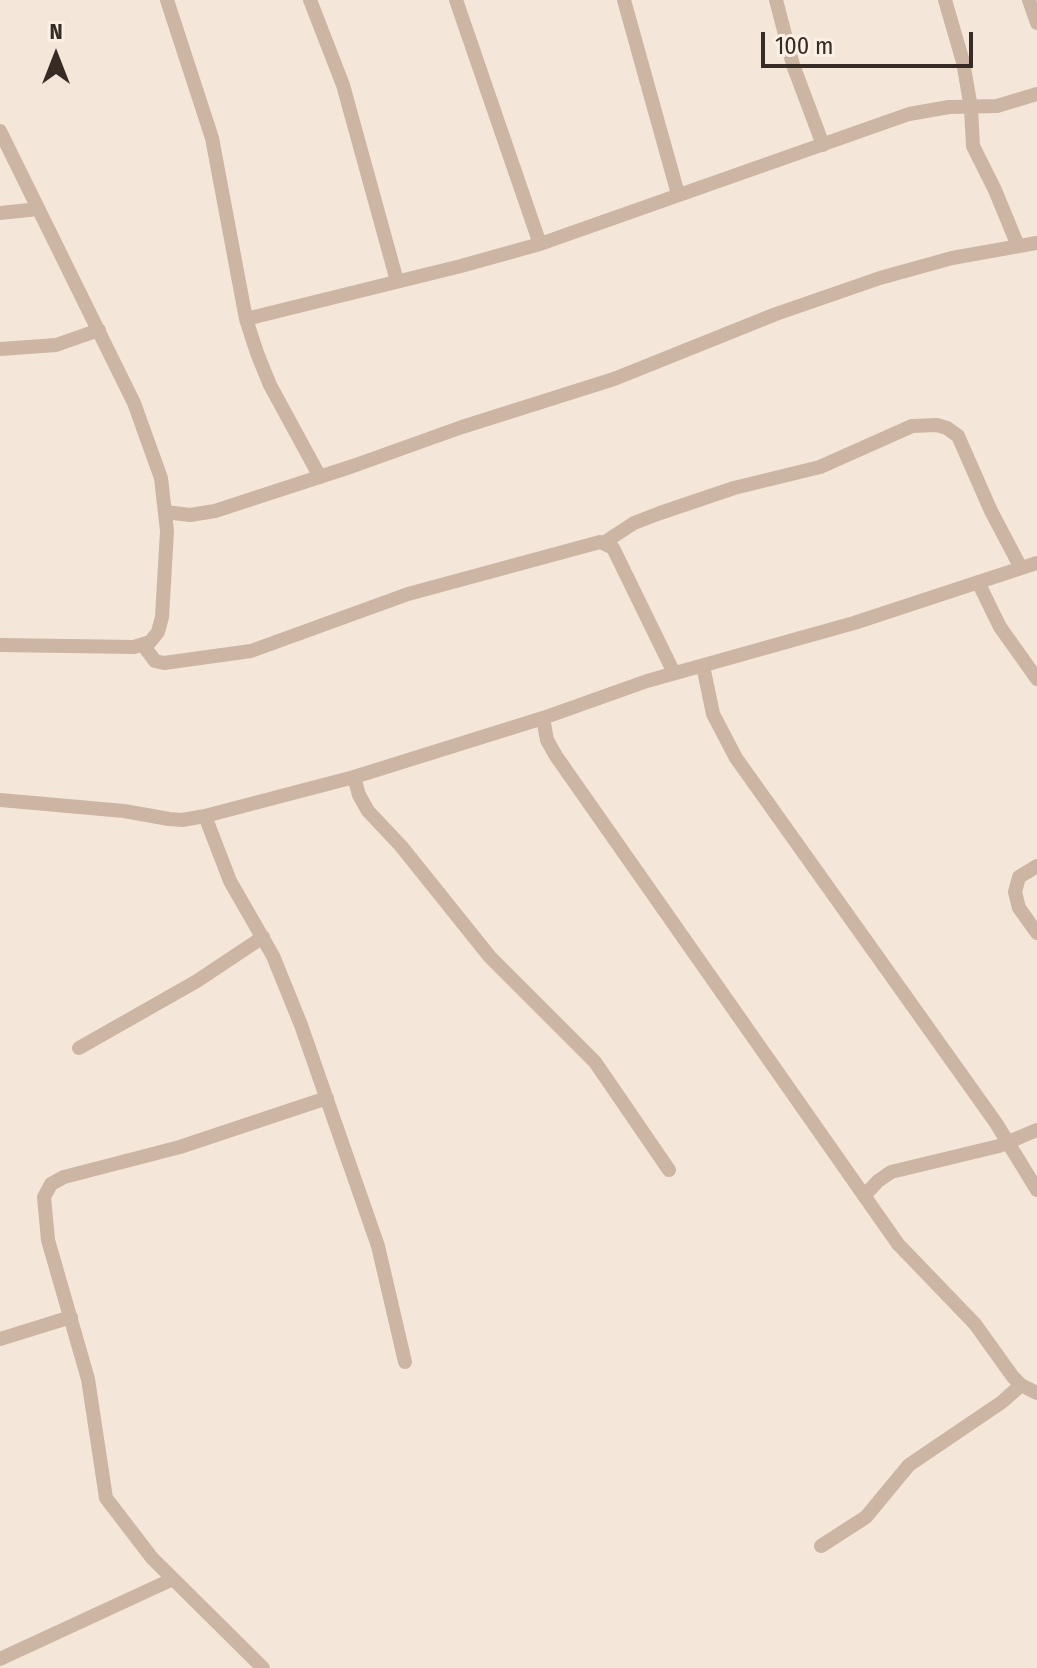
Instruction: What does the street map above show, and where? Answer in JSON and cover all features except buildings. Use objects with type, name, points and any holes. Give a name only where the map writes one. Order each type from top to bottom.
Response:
[{"type":"street","points":[[167,0],[215,148],[246,319],[263,369],[320,477]]},
{"type":"street","points":[[310,0],[343,85],[397,281]]},
{"type":"street","points":[[456,0],[472,54],[540,244]]},
{"type":"street","points":[[624,0],[678,194]]},
{"type":"street","points":[[776,0],[793,65],[823,145]]},
{"type":"street","points":[[945,0],[963,62],[971,108],[973,146],[1018,246]]},
{"type":"street","points":[[1029,0],[1037,23]]},
{"type":"street","points":[[246,319],[540,244],[909,114],[949,107],[997,106],[1037,94]]},
{"type":"street","points":[[0,131],[130,392],[148,436],[161,478],[166,561],[162,617],[155,638],[143,645],[0,645]]},
{"type":"street","points":[[0,213],[38,209]]},
{"type":"street","points":[[165,512],[190,515],[215,511],[614,379],[776,314],[880,278],[937,262],[1037,243]]},
{"type":"street","points":[[0,349],[56,345],[99,330]]},
{"type":"street","points":[[143,645],[152,658],[164,663],[251,651],[408,594],[590,543],[605,542],[634,523],[660,513],[734,488],[820,467],[902,429],[924,424],[947,428],[958,436],[991,511],[1021,568]]},
{"type":"street","points":[[605,542],[613,548],[674,673]]},
{"type":"street","points":[[0,800],[124,811],[182,820],[205,816],[354,777],[674,673],[842,626],[1037,563]]},
{"type":"street","points":[[978,582],[1000,627],[1037,679]]},
{"type":"street","points":[[703,666],[708,700],[717,726],[736,758],[1008,1142],[1037,1190]]},
{"type":"street","points":[[543,718],[547,740],[556,756],[898,1244],[975,1324],[1021,1385],[1037,1393]]},
{"type":"street","points":[[354,777],[368,811],[401,846],[499,968],[595,1062],[669,1170]]},
{"type":"street","points":[[205,816],[230,881],[282,976],[327,1098],[378,1246],[405,1362]]},
{"type":"street","points":[[1037,866],[1019,877],[1015,892],[1019,908],[1037,933]]},
{"type":"street","points":[[79,1048],[197,981],[263,937]]},
{"type":"street","points":[[263,1668],[152,1558],[106,1498],[88,1379],[45,1226],[44,1197],[51,1184],[64,1177],[180,1147],[327,1098]]},
{"type":"street","points":[[864,1196],[891,1172],[1008,1142],[1037,1130]]},
{"type":"street","points":[[0,1339],[71,1317]]},
{"type":"street","points":[[821,1546],[866,1517],[909,1465],[1002,1402],[1021,1385]]},
{"type":"street","points":[[0,1659],[173,1579]]}]
